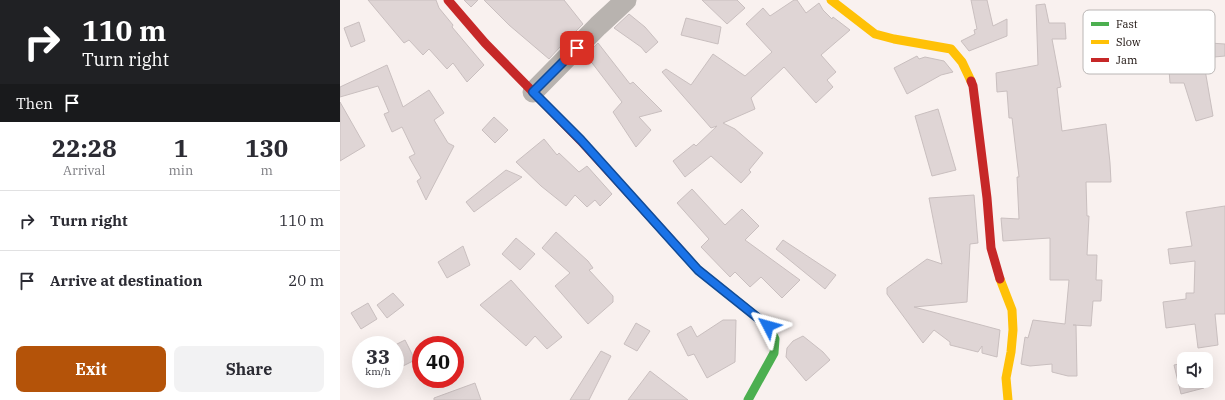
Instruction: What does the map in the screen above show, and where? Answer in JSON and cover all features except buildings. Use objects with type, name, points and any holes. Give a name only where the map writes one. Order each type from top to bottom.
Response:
[{"type":"street","points":[[448,0],[485,43],[581,140],[698,270],[768,326],[775,340],[774,353],[748,400]]},
{"type":"street","points":[[533,92],[598,26],[626,0]]},
{"type":"street","points":[[831,0],[875,34],[894,39],[951,49],[962,62],[973,86],[987,198],[991,248],[1003,289],[1012,310],[1013,330],[1006,378],[1008,400]]},
{"type":"traffic: fast","points":[[682,252],[698,270],[768,326],[775,339],[774,353],[748,400]]},
{"type":"traffic: slow","points":[[831,0],[875,34],[894,39],[951,49],[962,62],[971,81]]},
{"type":"traffic: slow","points":[[1000,279],[1012,310],[1013,330],[1006,378],[1008,400]]},
{"type":"traffic: jam","points":[[448,0],[485,43],[581,141],[682,252]]},
{"type":"traffic: jam","points":[[971,81],[973,86],[987,198],[991,248],[1000,279]]},
{"type":"route","points":[[577,48],[533,92],[581,140],[698,270],[768,326]]}]
